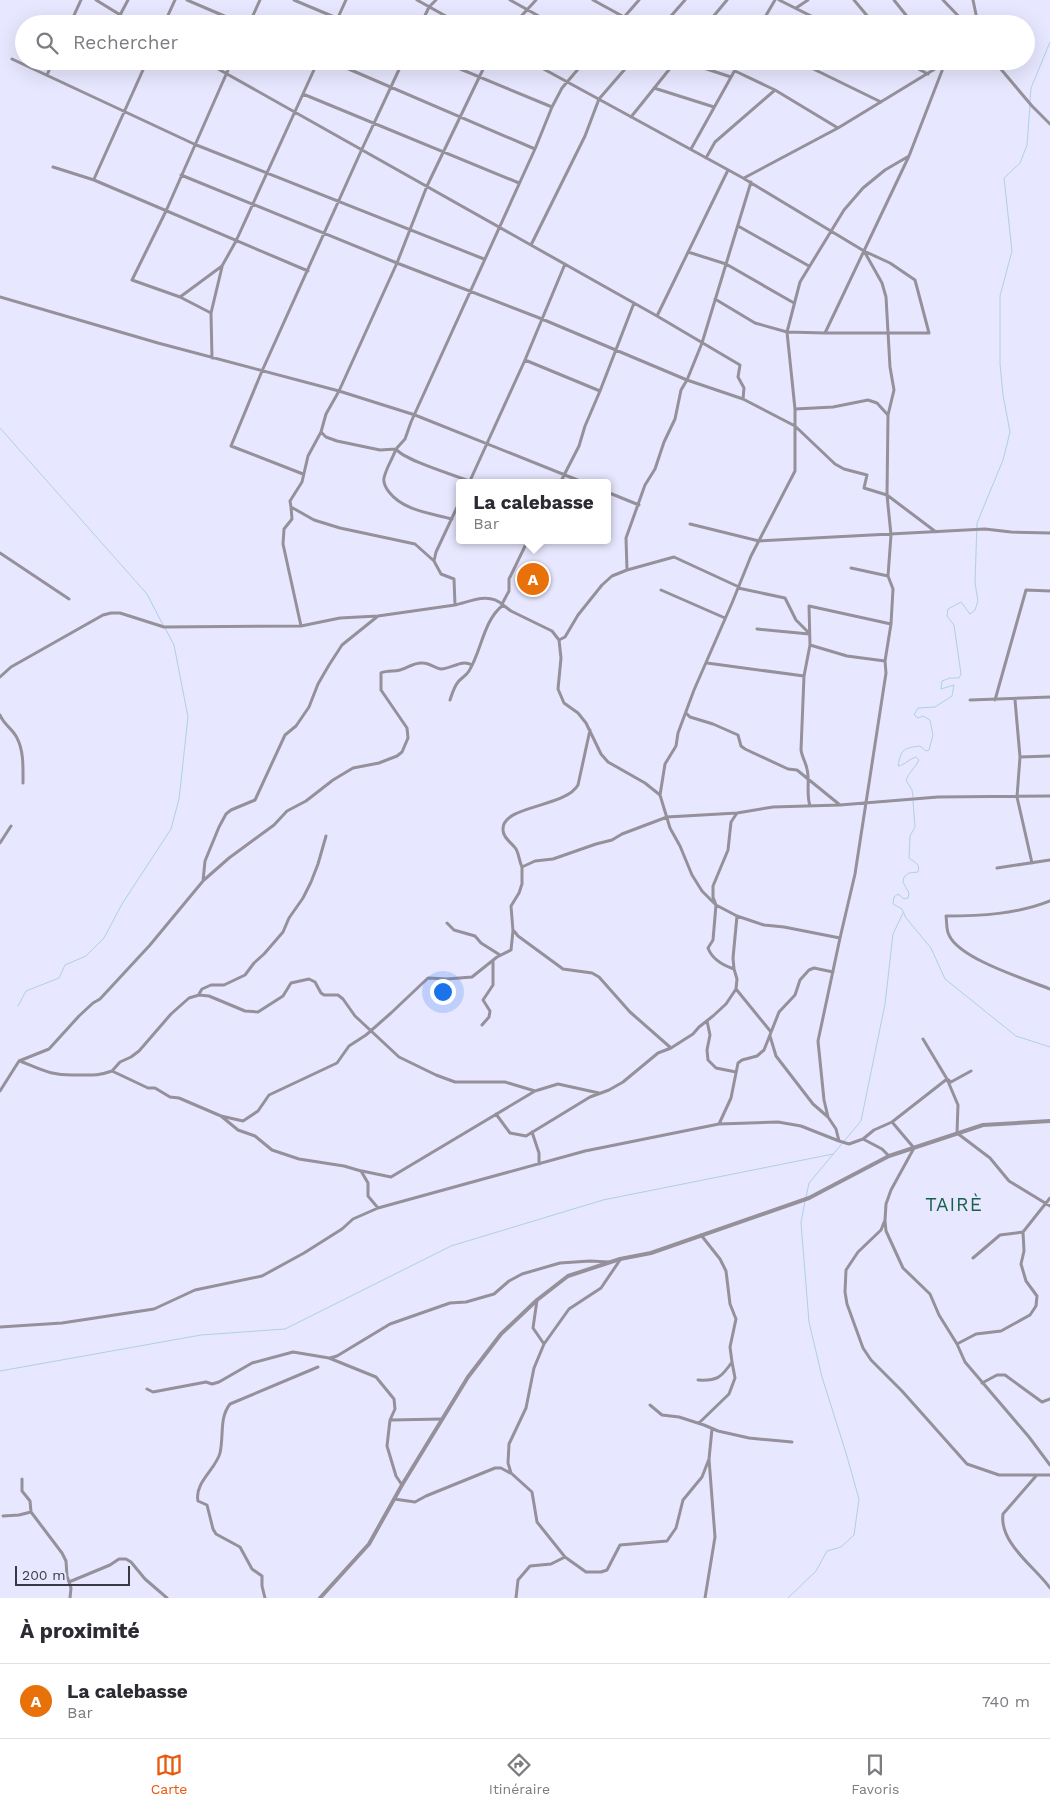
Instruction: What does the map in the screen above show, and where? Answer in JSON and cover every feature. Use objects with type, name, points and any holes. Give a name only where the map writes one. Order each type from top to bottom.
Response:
[{"type":"street","points":[[74,15],[81,0]]},
{"type":"street","points":[[96,0],[120,15],[128,0]]},
{"type":"street","points":[[168,15],[175,0]]},
{"type":"street","points":[[187,0],[222,15]]},
{"type":"street","points":[[253,15],[260,0]]},
{"type":"street","points":[[294,0],[331,15]]},
{"type":"street","points":[[339,15],[346,0]]},
{"type":"street","points":[[417,0],[444,15]]},
{"type":"street","points":[[425,15],[429,7],[436,0]]},
{"type":"street","points":[[510,0],[537,15]]},
{"type":"street","points":[[522,15],[536,0]]},
{"type":"street","points":[[593,0],[622,15]]},
{"type":"street","points":[[625,15],[639,0]]},
{"type":"street","points":[[672,15],[685,0]]},
{"type":"street","points":[[715,15],[726,0]]},
{"type":"street","points":[[766,15],[775,0]]},
{"type":"street","points":[[779,0],[810,15]]},
{"type":"street","points":[[796,8],[808,0]]},
{"type":"street","points":[[854,0],[866,15]]},
{"type":"street","points":[[894,0],[906,15]]},
{"type":"street","points":[[943,0],[957,15]]},
{"type":"street","points":[[976,15],[974,2],[977,0]]},
{"type":"street","points":[[36,70],[194,144],[484,259]]},
{"type":"street","points":[[47,75],[49,70]]},
{"type":"street","points":[[94,180],[143,70]]},
{"type":"street","points":[[220,70],[532,245],[740,365],[738,378],[744,388],[743,399]]},
{"type":"street","points":[[211,314],[180,297],[132,280],[166,210],[228,70]]},
{"type":"street","points":[[212,358],[211,314],[222,266],[236,241],[314,70]]},
{"type":"street","points":[[350,70],[535,149]]},
{"type":"street","points":[[303,474],[231,446],[262,371],[338,201],[400,70]]},
{"type":"street","points":[[462,70],[552,107]]},
{"type":"street","points":[[301,626],[283,544],[284,529],[292,520],[290,501],[302,482],[308,456],[322,432],[326,414],[339,391],[397,263],[427,186],[483,70]]},
{"type":"street","points":[[545,70],[751,182],[864,251],[890,263],[915,280],[929,333],[786,332],[755,323],[715,299]]},
{"type":"street","points":[[452,518],[404,505],[396,500],[384,483],[384,477],[396,449],[405,439],[552,107],[567,82],[577,70]]},
{"type":"street","points":[[532,245],[552,200],[585,136],[599,99],[624,70]]},
{"type":"street","points":[[631,117],[669,70]]},
{"type":"street","points":[[710,70],[731,77]]},
{"type":"street","points":[[815,70],[881,102]]},
{"type":"street","points":[[920,70],[928,74]]},
{"type":"street","points":[[743,178],[838,128],[934,70]]},
{"type":"street","points":[[825,333],[909,156],[943,70]]},
{"type":"street","points":[[1002,70],[1050,124]]},
{"type":"street","points":[[691,149],[735,71],[775,90],[838,128]]},
{"type":"street","points":[[654,88],[714,107]]},
{"type":"street","points":[[706,158],[715,142],[775,90]]},
{"type":"street","points":[[303,94],[519,183]]},
{"type":"street","points":[[840,938],[784,927],[773,927],[737,916],[716,905],[702,891],[692,875],[670,828],[660,795],[665,764],[676,746],[694,690],[751,556],[795,471],[795,409],[786,332],[800,282],[830,229],[863,188],[885,170],[909,156]]},
{"type":"street","points":[[53,167],[94,180],[308,271]]},
{"type":"street","points":[[657,316],[728,170]]},
{"type":"street","points":[[181,175],[324,234],[542,319],[615,351],[688,380],[743,399],[795,426],[835,464],[844,469],[867,475],[864,488],[888,495],[936,532]]},
{"type":"street","points":[[627,570],[626,538],[645,485],[655,469],[664,442],[675,419],[681,390],[688,380],[702,343],[751,182]]},
{"type":"street","points":[[738,226],[809,266]]},
{"type":"street","points":[[828,1117],[824,1100],[818,1041],[854,874],[886,673],[885,660],[891,624],[893,589],[888,576],[891,534],[888,495],[888,415],[894,390],[890,367],[886,296],[882,284],[864,251]]},
{"type":"street","points":[[688,252],[726,264],[794,302]]},
{"type":"street","points":[[470,479],[525,360],[565,264]]},
{"type":"street","points":[[180,297],[222,266]]},
{"type":"street","points":[[0,297],[212,358],[339,391],[415,415],[576,479]]},
{"type":"street","points":[[562,479],[580,446],[634,303]]},
{"type":"street","points":[[525,360],[600,391]]},
{"type":"street","points":[[795,409],[833,407],[868,400],[877,403],[888,415]]},
{"type":"street","points":[[322,432],[326,437],[337,441],[380,450],[396,449]]},
{"type":"street","points":[[396,449],[399,453],[413,461],[462,479]]},
{"type":"street","points":[[611,494],[639,505]]},
{"type":"street","points":[[291,508],[322,523],[362,534],[415,544],[434,562],[441,574],[454,579],[455,605]]},
{"type":"street","points":[[434,562],[436,552],[456,509]]},
{"type":"street","points":[[690,524],[759,541],[985,528],[1011,532],[1050,533]]},
{"type":"street","points":[[450,700],[459,681],[472,665],[490,620],[509,591],[509,579],[526,544]]},
{"type":"street","points":[[0,553],[69,599]]},
{"type":"street","points":[[559,640],[565,637],[578,615],[602,585],[612,576],[627,570],[674,558],[738,588],[785,598],[796,620],[809,634]]},
{"type":"street","points":[[851,568],[888,576]]},
{"type":"street","points":[[661,590],[725,618]]},
{"type":"street","points":[[995,700],[1026,590],[1050,592]]},
{"type":"street","points":[[0,677],[19,663],[103,615],[111,613],[120,613],[164,627],[301,626],[340,618],[378,616],[455,605],[487,597],[496,599],[511,611],[552,631],[559,640],[562,658],[558,689],[564,703],[578,713],[590,730],[601,754],[608,762],[637,778],[660,795]]},
{"type":"street","points":[[810,806],[807,769],[801,750],[804,676],[810,645],[809,606],[891,624]]},
{"type":"street","points":[[203,881],[205,861],[226,814],[255,800],[285,736],[296,726],[309,707],[318,684],[342,645],[378,616]]},
{"type":"street","points":[[757,629],[809,634]]},
{"type":"street","points":[[810,645],[848,656],[885,660]]},
{"type":"street","points":[[0,1092],[19,1061],[48,1049],[79,1016],[100,999],[150,945],[203,881],[229,858],[274,825],[287,811],[306,802],[332,780],[353,768],[379,763],[402,752],[408,738],[406,728],[381,690],[381,673],[388,670],[400,670],[420,662],[439,669],[467,662],[472,665]]},
{"type":"street","points":[[706,663],[804,676]]},
{"type":"street","points":[[970,700],[1015,700],[1050,697]]},
{"type":"street","points":[[1015,700],[1020,757],[1018,797],[1032,862]]},
{"type":"street","points":[[686,713],[690,717],[713,724],[738,735],[741,746],[745,749],[788,769],[797,770],[840,805]]},
{"type":"street","points":[[0,715],[3,722],[18,738],[23,783]]},
{"type":"street","points":[[112,1071],[148,1088],[155,1088],[170,1097],[179,1098],[221,1116],[243,1121],[258,1111],[269,1095],[337,1063],[349,1046],[372,1030],[428,978],[447,980],[472,977],[492,960],[511,950],[513,931],[511,906],[522,884],[522,867],[516,849],[505,838],[503,830],[504,821],[517,811],[559,800],[575,790],[578,785],[590,730]]},
{"type":"street","points":[[1020,757],[1050,756]]},
{"type":"street","points":[[522,867],[535,861],[552,859],[612,840],[622,834],[667,817],[737,813],[773,807],[840,805],[938,797],[1050,796]]},
{"type":"street","points":[[734,969],[712,956],[708,948],[713,940],[716,905],[713,897],[713,886],[728,850],[731,822],[737,813]]},
{"type":"street","points":[[0,844],[12,826]]},
{"type":"street","points":[[199,995],[202,989],[224,985],[245,975],[283,932],[289,918],[295,912],[307,890],[318,864],[326,836]]},
{"type":"street","points":[[998,868],[1050,860]]},
{"type":"street","points":[[1050,901],[1037,907],[981,916],[946,916],[948,934],[959,949],[998,969],[1050,988]]},
{"type":"street","points":[[496,1114],[510,1133],[526,1136],[590,1097],[622,1082],[658,1053],[671,1048],[693,1034],[726,1004],[736,988],[737,979],[734,969],[737,916]]},
{"type":"street","points":[[446,923],[454,930],[475,936],[481,943],[500,955]]},
{"type":"street","points":[[513,931],[563,969],[592,973],[599,977],[630,1012],[671,1048]]},
{"type":"street","points":[[482,1025],[489,1017],[490,1011],[483,1000],[493,985],[492,960]]},
{"type":"street","points":[[720,1124],[731,1098],[738,1063],[757,1056],[764,1050],[779,1012],[795,996],[800,980],[809,970],[814,968],[833,972]]},
{"type":"street","points":[[19,1061],[50,1074],[66,1076],[92,1076],[112,1071],[120,1062],[139,1051],[171,1014],[189,998],[199,995],[209,996],[245,1011],[258,1012],[283,996],[291,983],[309,980],[315,982],[321,994],[338,995],[343,999],[355,1016],[399,1057],[436,1076],[455,1082],[505,1082],[535,1091]]},
{"type":"street","points":[[736,988],[771,1034],[776,1056],[814,1104],[828,1117],[836,1129],[839,1141]]},
{"type":"street","points":[[707,1021],[710,1035],[707,1050],[708,1060],[716,1068],[736,1072]]},
{"type":"street","points":[[923,1039],[947,1079],[958,1105],[957,1133]]},
{"type":"street","points":[[947,1079],[951,1082],[971,1071]]},
{"type":"street","points":[[0,1327],[62,1323],[154,1310],[195,1290],[262,1276],[304,1254],[342,1229],[353,1219],[378,1208],[585,1151],[720,1124],[778,1122],[801,1126],[849,1144],[863,1139],[874,1130],[892,1122],[947,1079]]},
{"type":"street","points":[[221,1116],[238,1130],[254,1136],[272,1150],[299,1159],[344,1166],[391,1177],[535,1091],[558,1084],[600,1093]]},
{"type":"street","points":[[320,1598],[369,1544],[402,1485],[468,1377],[501,1334],[537,1300],[568,1276],[620,1259],[650,1253],[809,1198],[889,1156],[957,1133],[983,1125],[1050,1121]]},
{"type":"street","points":[[892,1122],[914,1148]]},
{"type":"street","points":[[532,1132],[539,1153],[539,1164]]},
{"type":"street","points":[[957,1133],[990,1158],[1009,1181],[1048,1204]]},
{"type":"street","points":[[863,1139],[882,1149],[889,1156]]},
{"type":"street","points":[[914,1148],[891,1190],[881,1230],[858,1252],[846,1270],[844,1292],[863,1348],[871,1360],[902,1391],[967,1464],[999,1475],[1050,1475]]},
{"type":"street","points":[[361,1171],[368,1183],[368,1196],[378,1208]]},
{"type":"street","points":[[973,1258],[1000,1235],[1023,1232],[1048,1204],[1050,1198]]},
{"type":"street","points":[[884,1220],[886,1231],[903,1268],[930,1294],[939,1315],[957,1344],[965,1362],[1029,1437],[1050,1465]]},
{"type":"street","points":[[957,1344],[976,1334],[1001,1330],[1030,1315],[1036,1306],[1037,1296],[1026,1281],[1021,1264],[1024,1251],[1023,1232]]},
{"type":"street","points":[[699,1423],[729,1394],[735,1378],[730,1347],[736,1319],[730,1304],[726,1271],[720,1259],[701,1235]]},
{"type":"street","points":[[511,1473],[508,1463],[509,1444],[526,1408],[534,1368],[544,1344],[569,1309],[601,1288],[620,1259]]},
{"type":"street","points":[[329,1358],[337,1356],[390,1324],[450,1303],[466,1302],[494,1294],[509,1281],[522,1274],[560,1263],[611,1262]]},
{"type":"street","points":[[537,1300],[533,1328],[544,1344]]},
{"type":"street","points":[[147,1389],[153,1392],[206,1382],[212,1384],[252,1363],[294,1352],[329,1358],[376,1377],[394,1399],[395,1409],[390,1420],[387,1446],[396,1476],[402,1485]]},
{"type":"street","points":[[698,1380],[713,1380],[722,1376],[732,1362]]},
{"type":"street","points":[[265,1598],[262,1576],[252,1569],[240,1547],[216,1534],[207,1505],[198,1501],[197,1495],[200,1486],[220,1453],[224,1412],[230,1404],[318,1367]]},
{"type":"street","points":[[982,1383],[997,1376],[1005,1375],[1042,1402],[1050,1399]]},
{"type":"street","points":[[650,1405],[662,1415],[679,1417],[712,1429],[749,1438],[792,1442]]},
{"type":"street","points":[[390,1420],[442,1419]]},
{"type":"street","points":[[704,1598],[715,1537],[709,1459],[712,1429]]},
{"type":"street","points":[[394,1499],[415,1502],[495,1468],[501,1468],[511,1473],[532,1492],[537,1522],[565,1557],[586,1572],[601,1572],[607,1570],[620,1545],[667,1541],[676,1528],[683,1500],[702,1477],[709,1459]]},
{"type":"street","points":[[1037,1476],[1003,1514],[1002,1520],[1017,1553],[1031,1565],[1050,1588]]},
{"type":"street","points":[[22,1479],[22,1491],[30,1502],[31,1512],[66,1561],[66,1576],[71,1588],[70,1598]]},
{"type":"street","points":[[3,1516],[31,1512]]},
{"type":"street","points":[[516,1598],[518,1580],[530,1566],[551,1564],[565,1557]]},
{"type":"street","points":[[69,1582],[110,1565],[119,1559],[126,1559],[167,1598]]},
{"type":"waterway","points":[[1030,101],[1031,88],[1050,42]]},
{"type":"waterway","points":[[913,797],[912,790],[906,780],[919,760],[916,757],[898,766],[899,760],[904,750],[920,746],[926,751],[929,750],[933,735],[930,720],[923,716],[918,718],[914,715],[918,708],[935,707],[952,696],[954,685],[941,689],[942,681],[950,678],[959,678],[961,674],[954,625],[947,616],[948,609],[961,602],[970,614],[975,610],[978,601],[975,583],[977,523],[1003,460],[1010,432],[1003,395],[1000,364],[1000,296],[1012,251],[1004,178],[1020,163],[1027,145],[1030,105]]},
{"type":"waterway","points":[[0,428],[147,594],[163,625]]},
{"type":"waterway","points":[[18,1006],[26,991],[59,978],[65,965],[86,956],[104,938],[122,904],[171,829],[179,799],[188,717],[174,645],[165,628]]},
{"type":"waterway","points":[[913,801],[915,827],[910,836],[909,858],[919,869],[918,872],[909,873],[904,877],[903,882],[909,893],[908,898],[904,899],[898,894],[894,897],[893,904],[902,909],[906,918],[931,948],[945,979],[1016,1036],[1050,1047]]},
{"type":"waterway","points":[[806,1197],[809,1183],[861,1121],[885,1004],[893,934],[903,913]]},
{"type":"waterway","points":[[0,1371],[201,1335],[285,1329],[451,1246],[603,1200],[833,1154]]},
{"type":"waterway","points":[[788,1598],[816,1571],[827,1551],[841,1547],[854,1535],[859,1499],[822,1377],[809,1322],[801,1223],[805,1201]]},
{"type":"place","name":"La calebasse","points":[[533,579]]},
{"type":"district","name":"TAIRÈ","points":[[954,1204]]}]
